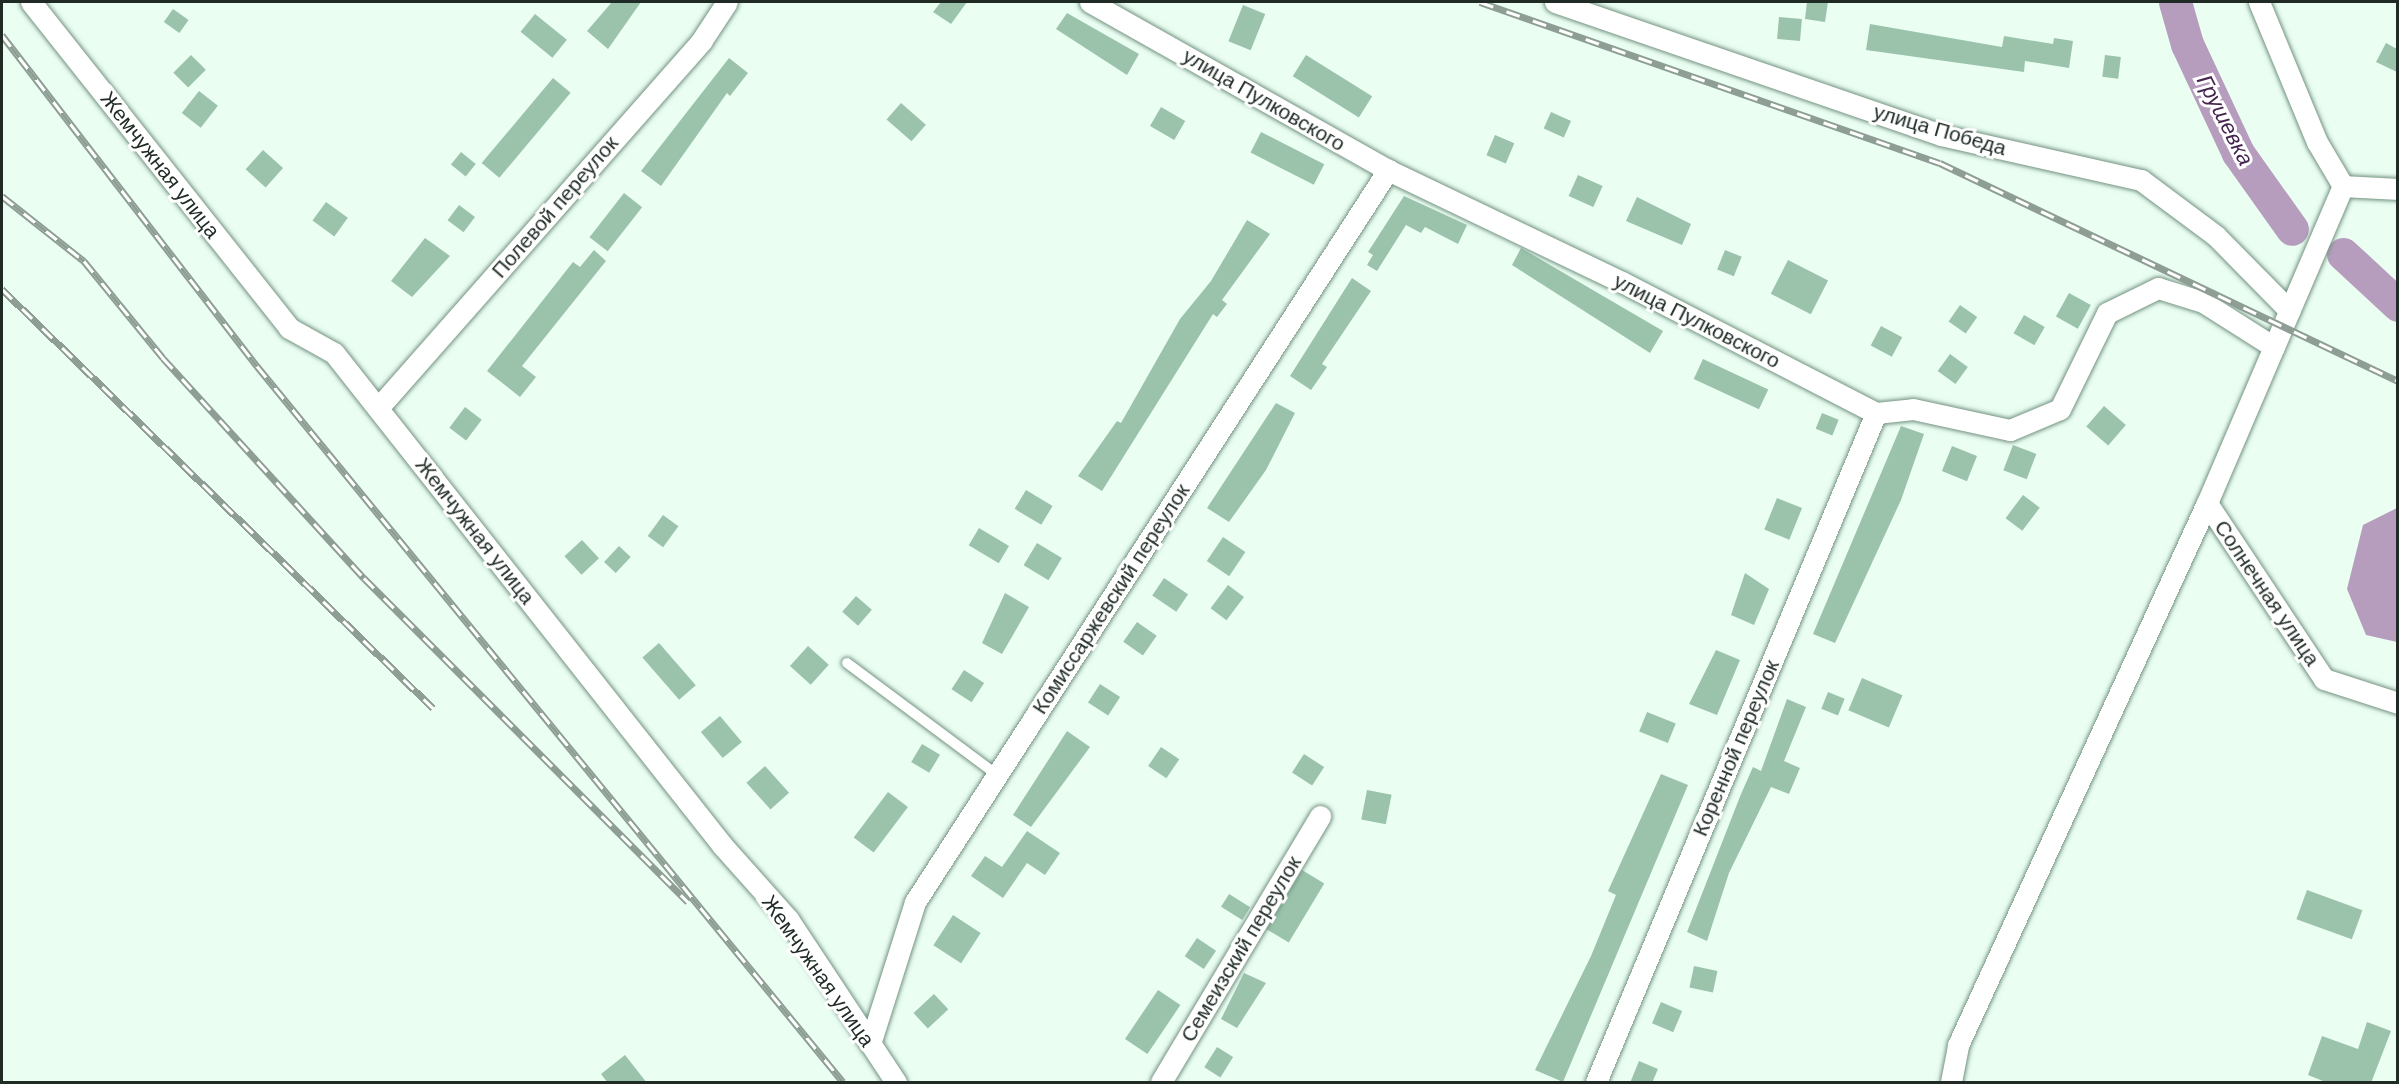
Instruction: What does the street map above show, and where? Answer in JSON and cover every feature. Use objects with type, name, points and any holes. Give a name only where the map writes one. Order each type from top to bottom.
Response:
[{"type":"street","name":"Жемчужная улица","points":[[31,2],[289,328],[334,353],[722,845],[788,919],[896,1083]]},
{"type":"street","name":"Полевой переулок","points":[[378,408],[702,40],[727,2]]},
{"type":"street","name":"улица Пулковского","points":[[1090,2],[1388,170],[1622,282],[1876,413]]},
{"type":"street","name":"улица Победа","points":[[1555,2],[1941,135],[2141,180],[2216,236],[2290,311]]},
{"type":"street","points":[[2259,2],[2317,142],[2343,186]]},
{"type":"street","name":"Комиссаржевский переулок","points":[[870,1044],[915,902],[1388,170]]},
{"type":"street","points":[[1951,1083],[1958,1045],[2207,503],[2343,186]]},
{"type":"street","points":[[2343,186],[2397,189]]},
{"type":"street","points":[[1876,413],[1913,409],[2010,430],[2060,409],[2107,313],[2158,288],[2203,302],[2274,347]]},
{"type":"street","name":"Коренной переулок","points":[[1596,1083],[1876,413]]},
{"type":"street","name":"Солнечная улица","points":[[2207,503],[2324,679],[2397,703]]},
{"type":"street","name":"Семеизский переулок","points":[[1161,1083],[1320,816]]},
{"type":"lane","points":[[847,663],[997,776]]},
{"type":"shaded area","points":[[2397,508],[2397,642],[2366,635],[2347,589],[2363,525]]},
{"type":"building","points":[[612,2],[641,2],[608,49],[587,31]]},
{"type":"building","points":[[941,2],[967,2],[951,24],[933,12]]},
{"type":"building","points":[[1807,2],[1828,2],[1825,22],[1805,19]]},
{"type":"building","points":[[1243,5],[1265,14],[1251,50],[1228,41]]},
{"type":"building","points":[[173,9],[189,20],[179,33],[164,22]]},
{"type":"building","points":[[1067,13],[1139,54],[1127,75],[1056,29]]},
{"type":"building","points":[[535,14],[567,40],[552,58],[521,32]]},
{"type":"building","points":[[1779,17],[1802,19],[1800,41],[1777,39]]},
{"type":"building","points":[[1870,24],[2002,47],[2004,36],[2053,44],[2054,38],[2073,41],[2069,68],[2025,61],[2024,72],[1866,50]]},
{"type":"building","points":[[2386,43],[2397,49],[2397,72],[2376,62]]},
{"type":"building","points":[[191,55],[206,70],[188,88],[173,73]]},
{"type":"building","points":[[1306,55],[1372,96],[1359,118],[1293,76]]},
{"type":"building","points":[[2105,55],[2121,57],[2118,79],[2102,77]]},
{"type":"building","points":[[729,58],[748,73],[730,96],[727,93],[661,186],[641,171]]},
{"type":"building","points":[[553,78],[571,93],[499,178],[482,163]]},
{"type":"building","points":[[199,91],[218,106],[201,128],[182,113]]},
{"type":"building","points":[[901,103],[926,125],[911,141],[887,120]]},
{"type":"building","points":[[1161,107],[1185,121],[1174,140],[1150,126]]},
{"type":"building","points":[[1551,112],[1571,121],[1564,137],[1544,128]]},
{"type":"building","points":[[1261,132],[1324,164],[1314,185],[1251,152]]},
{"type":"building","points":[[1495,135],[1514,143],[1506,163],[1486,155]]},
{"type":"building","points":[[263,150],[283,168],[266,187],[246,169]]},
{"type":"building","points":[[461,152],[476,164],[466,176],[451,164]]},
{"type":"building","points":[[1578,175],[1603,186],[1593,207],[1569,196]]},
{"type":"building","points":[[624,193],[642,207],[608,251],[590,237]]},
{"type":"building","points":[[1404,196],[1467,225],[1458,244],[1425,227],[1421,233],[1406,225],[1377,271],[1367,265],[1373,255],[1368,252]]},
{"type":"building","points":[[1637,197],[1691,224],[1682,245],[1626,221]]},
{"type":"building","points":[[326,202],[348,218],[334,236],[312,221]]},
{"type":"building","points":[[459,205],[475,217],[464,232],[448,220]]},
{"type":"building","points":[[1247,220],[1270,234],[1222,300],[1227,304],[1217,317],[1213,314],[1102,491],[1078,476],[1117,421],[1121,423],[1180,319],[1211,281]]},
{"type":"building","points":[[425,238],[450,256],[412,297],[391,281]]},
{"type":"building","points":[[1521,248],[1663,331],[1650,353],[1512,265]]},
{"type":"building","points":[[594,250],[606,261],[522,366],[536,377],[520,397],[487,371],[573,262],[580,267]]},
{"type":"building","points":[[1725,250],[1742,257],[1734,276],[1717,269]]},
{"type":"building","points":[[1788,260],[1828,280],[1811,314],[1771,294]]},
{"type":"building","points":[[1352,278],[1371,291],[1322,364],[1327,367],[1311,390],[1290,376]]},
{"type":"building","points":[[2069,293],[2091,305],[2078,329],[2056,317]]},
{"type":"building","points":[[1960,305],[1977,317],[1966,333],[1949,321]]},
{"type":"building","points":[[2024,315],[2045,327],[2034,345],[2014,333]]},
{"type":"building","points":[[1881,326],[1902,337],[1892,357],[1871,345]]},
{"type":"building","points":[[1950,354],[1968,367],[1955,384],[1938,371]]},
{"type":"building","points":[[1703,359],[1768,389],[1759,409],[1694,379]]},
{"type":"building","points":[[1276,403],[1295,413],[1266,470],[1229,522],[1207,508]]},
{"type":"building","points":[[2104,406],[2126,425],[2108,445],[2086,426]]},
{"type":"building","points":[[465,407],[482,420],[466,440],[449,428]]},
{"type":"building","points":[[1822,413],[1839,420],[1832,436],[1816,429]]},
{"type":"building","points":[[1901,426],[1924,434],[1901,500],[1835,643],[1813,634]]},
{"type":"building","points":[[2013,445],[2036,454],[2027,479],[2003,470]]},
{"type":"building","points":[[1952,446],[1977,456],[1967,481],[1942,471]]},
{"type":"building","points":[[1026,490],[1053,506],[1041,525],[1015,509]]},
{"type":"building","points":[[2023,495],[2040,508],[2022,531],[2006,518]]},
{"type":"building","points":[[1777,498],[1802,508],[1789,540],[1764,530]]},
{"type":"building","points":[[663,515],[678,526],[663,547],[648,536]]},
{"type":"building","points":[[979,528],[1009,546],[999,563],[969,545]]},
{"type":"building","points":[[1223,537],[1245,552],[1229,576],[1207,561]]},
{"type":"building","points":[[582,540],[599,558],[581,575],[564,556]]},
{"type":"building","points":[[1037,543],[1062,558],[1048,580],[1024,565]]},
{"type":"building","points":[[619,546],[631,557],[616,573],[604,562]]},
{"type":"building","points":[[1745,573],[1769,589],[1754,625],[1731,615]]},
{"type":"building","points":[[1164,578],[1188,594],[1176,612],[1152,595]]},
{"type":"building","points":[[1228,585],[1244,597],[1227,620],[1211,608]]},
{"type":"building","points":[[1005,593],[1029,607],[1002,654],[982,643]]},
{"type":"building","points":[[856,596],[872,610],[858,626],[842,612]]},
{"type":"building","points":[[1137,622],[1157,636],[1143,655],[1123,642]]},
{"type":"building","points":[[659,643],[696,685],[679,700],[642,657]]},
{"type":"building","points":[[808,646],[829,665],[811,685],[790,666]]},
{"type":"building","points":[[1716,650],[1740,660],[1717,715],[1689,704]]},
{"type":"building","points":[[964,670],[984,683],[972,702],[951,689]]},
{"type":"building","points":[[1862,678],[1903,695],[1889,727],[1848,710]]},
{"type":"building","points":[[1100,684],[1120,697],[1108,716],[1088,702]]},
{"type":"building","points":[[1828,692],[1845,699],[1838,715],[1821,709]]},
{"type":"building","points":[[1787,699],[1806,707],[1784,761],[1800,768],[1789,794],[1771,787],[1729,873],[1707,941],[1687,932],[1741,794],[1753,767],[1761,771]]},
{"type":"building","points":[[1647,712],[1676,724],[1668,743],[1639,731]]},
{"type":"building","points":[[720,716],[742,742],[723,758],[701,732]]},
{"type":"building","points":[[1067,731],[1090,747],[1031,827],[1013,815]]},
{"type":"building","points":[[922,744],[940,755],[929,773],[911,762]]},
{"type":"building","points":[[1161,747],[1179,759],[1166,778],[1148,766]]},
{"type":"building","points":[[1304,754],[1324,767],[1312,786],[1292,772]]},
{"type":"building","points":[[765,766],[789,793],[771,809],[746,783]]},
{"type":"building","points":[[1661,774],[1688,785],[1563,1082],[1535,1070],[1591,956],[1616,895],[1608,891]]},
{"type":"building","points":[[1367,790],[1392,795],[1386,824],[1361,819]]},
{"type":"building","points":[[888,792],[908,807],[874,853],[854,838]]},
{"type":"building","points":[[1027,831],[1060,853],[1045,875],[1027,863],[1003,898],[971,876],[985,856],[1002,867]]},
{"type":"building","points":[[1302,870],[1324,883],[1289,943],[1266,929]]},
{"type":"building","points":[[2307,890],[2362,910],[2352,939],[2296,919]]},
{"type":"building","points":[[1229,894],[1250,907],[1242,920],[1221,907]]},
{"type":"building","points":[[953,915],[981,933],[961,963],[933,945]]},
{"type":"building","points":[[1197,938],[1216,951],[1204,969],[1185,956]]},
{"type":"building","points":[[1694,966],[1717,971],[1713,993],[1689,988]]},
{"type":"building","points":[[1244,973],[1266,983],[1237,1028],[1221,1019]]},
{"type":"building","points":[[1158,990],[1180,1005],[1147,1054],[1125,1039]]},
{"type":"building","points":[[934,994],[948,1009],[928,1028],[914,1013]]},
{"type":"building","points":[[1661,1002],[1682,1011],[1673,1032],[1652,1023]]},
{"type":"building","points":[[2367,1022],[2391,1031],[2371,1083],[2328,1083],[2308,1075],[2322,1036],[2358,1049]]},
{"type":"building","points":[[1217,1047],[1233,1057],[1220,1077],[1204,1067]]},
{"type":"building","points":[[625,1055],[647,1083],[608,1083],[601,1074]]},
{"type":"building","points":[[1639,1061],[1658,1069],[1652,1083],[1630,1083]]},
{"type":"waterway","name":"Грушевка","points":[[2175,2],[2187,44],[2238,153],[2292,229]]},
{"type":"waterway","name":"Грушевка","points":[[2343,254],[2398,305]]},
{"type":"railway","points":[[1480,2],[1940,163],[2398,381]]},
{"type":"railway","points":[[2,35],[257,366],[843,1082]]},
{"type":"railway","points":[[2,196],[84,261],[163,358],[364,578],[688,902]]},
{"type":"railway","points":[[2,289],[433,708]]}]
